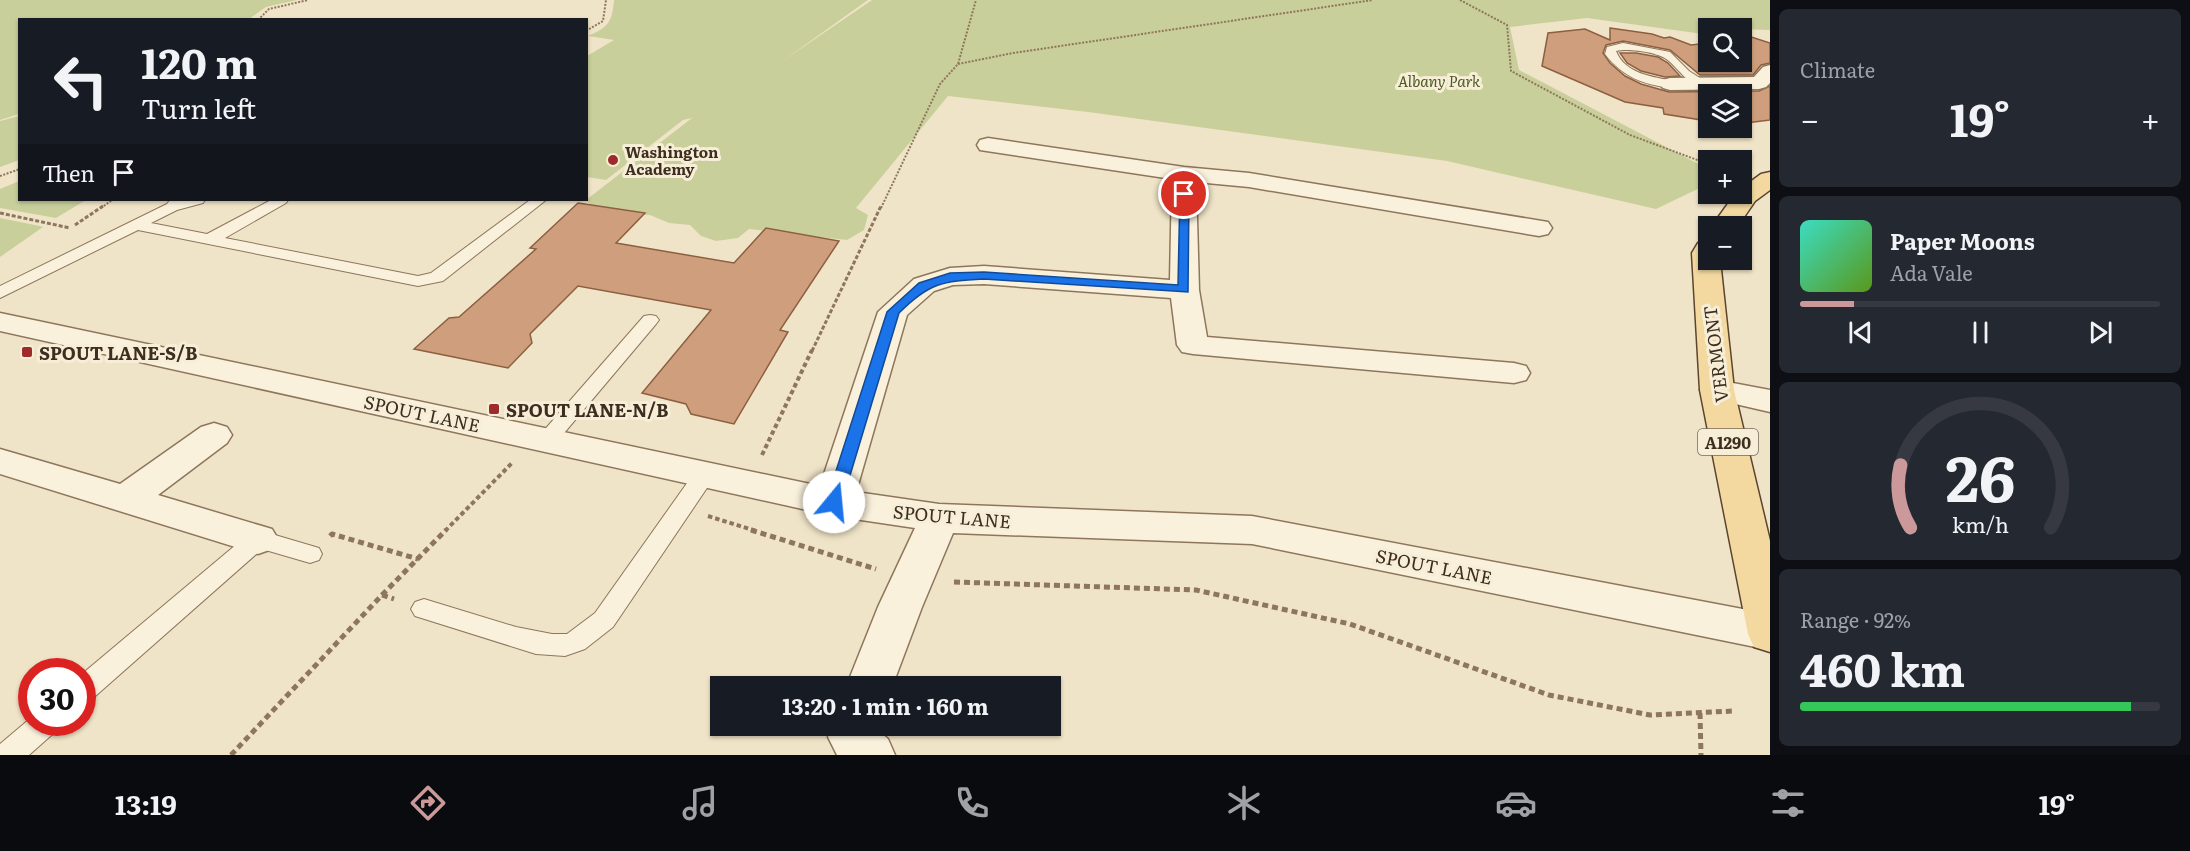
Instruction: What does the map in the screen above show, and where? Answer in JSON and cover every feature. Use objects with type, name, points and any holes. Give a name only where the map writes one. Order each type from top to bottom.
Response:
[{"type":"main road","points":[[1732,216],[1746,196],[1770,179]]},
{"type":"main road","name":"VERMONT","points":[[1707,270],[1708,311],[1717,390],[1769,633]]},
{"type":"street","points":[[1703,84],[1759,83],[1770,71]]},
{"type":"street","points":[[1670,84],[1698,84]]},
{"type":"street","points":[[988,144],[1184,174],[1250,180],[1539,228]]},
{"type":"street","points":[[1184,174],[1184,290],[1193,345],[1514,373]]},
{"type":"street","points":[[834,502],[893,312],[924,285],[950,277],[984,276],[1184,290]]},
{"type":"street","name":"SPOUT LANE","points":[[0,322],[834,502],[939,518],[1252,530],[1769,633]]},
{"type":"street","points":[[1717,390],[1770,401]]},
{"type":"street","points":[[126,499],[214,435]]},
{"type":"street","points":[[0,461],[258,539]]},
{"type":"street","points":[[873,676],[939,518]]},
{"type":"lane","points":[[1670,84],[1640,79],[1631,75],[1611,54],[1611,49],[1623,46],[1666,54],[1685,73],[1703,84]]},
{"type":"lane","points":[[0,293],[175,203],[190,201]]},
{"type":"lane","points":[[209,240],[279,201]]},
{"type":"lane","points":[[136,225],[418,281],[437,277],[538,201]]},
{"type":"lane","points":[[542,439],[650,320]]},
{"type":"lane","points":[[424,609],[537,644],[565,645],[586,637],[604,620],[705,474]]},
{"type":"lane","points":[[96,678],[258,539],[310,554]]},
{"type":"lane","points":[[8,755],[30,736]]},
{"type":"path","points":[[260,18],[269,9],[308,0]]},
{"type":"path","points":[[588,30],[603,21],[606,0]]},
{"type":"path","points":[[749,483],[940,84],[958,64],[976,0]]},
{"type":"path","points":[[958,64],[1013,53],[1372,0]]},
{"type":"path","points":[[1460,0],[1507,25],[1511,71],[1630,135],[1698,160]]},
{"type":"path","points":[[0,176],[18,170]]},
{"type":"path","points":[[0,213],[70,228]]},
{"type":"path","points":[[231,755],[382,595],[542,439]]},
{"type":"path","points":[[682,508],[912,581],[1196,590],[1350,624],[1549,695],[1650,715],[1734,711]]},
{"type":"path","points":[[310,554],[332,534],[418,559]]},
{"type":"path","points":[[382,595],[424,609]]},
{"type":"path","points":[[1700,713],[1701,755]]},
{"type":"green space","points":[[0,0],[297,0],[266,7],[250,18],[18,18],[18,114],[0,120]]},
{"type":"green space","name":"Albany Park","points":[[614,0],[868,0],[784,60],[872,0],[1770,0],[1770,30],[1752,29],[1752,18],[1698,18],[1698,33],[1587,18],[1510,27],[1519,70],[1698,164],[1698,189],[1656,209],[1447,161],[1088,112],[948,96],[856,208],[868,215],[864,230],[847,240],[749,229],[738,238],[716,241],[701,236],[690,225],[669,223],[650,215],[621,214],[593,208],[587,201],[588,198],[692,118],[683,120],[606,180],[588,177],[588,55],[614,40],[588,36],[601,30],[610,19]]},
{"type":"green space","points":[[18,116],[18,160],[0,167],[0,121]]},
{"type":"green space","points":[[18,181],[18,201],[84,201],[56,218],[0,208],[0,189]]},
{"type":"green space","points":[[0,218],[40,226],[43,227],[0,257]]},
{"type":"building","points":[[1610,28],[1664,38],[1670,37],[1691,45],[1698,44],[1698,72],[1752,72],[1752,37],[1770,43],[1770,63],[1761,65],[1753,75],[1700,75],[1670,50],[1623,41],[1606,45],[1603,53],[1610,63],[1625,76],[1641,84],[1669,92],[1698,92],[1698,119],[1664,114],[1663,108],[1625,102],[1542,66],[1548,33],[1585,29],[1610,40]]},
{"type":"building","points":[[1620,53],[1658,57],[1668,63],[1680,76],[1665,77],[1641,71],[1627,63]]},
{"type":"building","points":[[1770,86],[1770,120],[1752,122],[1752,91],[1759,91]]},
{"type":"building","points":[[578,203],[645,213],[616,243],[734,263],[766,228],[839,241],[780,330],[788,332],[734,424],[691,414],[686,404],[642,393],[711,310],[578,286],[530,334],[532,343],[508,368],[414,349],[449,318],[459,317],[536,249],[530,248]]},
{"type":"place","name":"Washington Academy","points":[[613,160]]},
{"type":"place","name":"SPOUT LANE-S/B","points":[[27,352]]},
{"type":"place","name":"SPOUT LANE-N/B","points":[[494,409]]},
{"type":"route","points":[[834,502],[893,312],[906,300],[924,285],[950,277],[984,276],[1184,290],[1184,194]]}]
